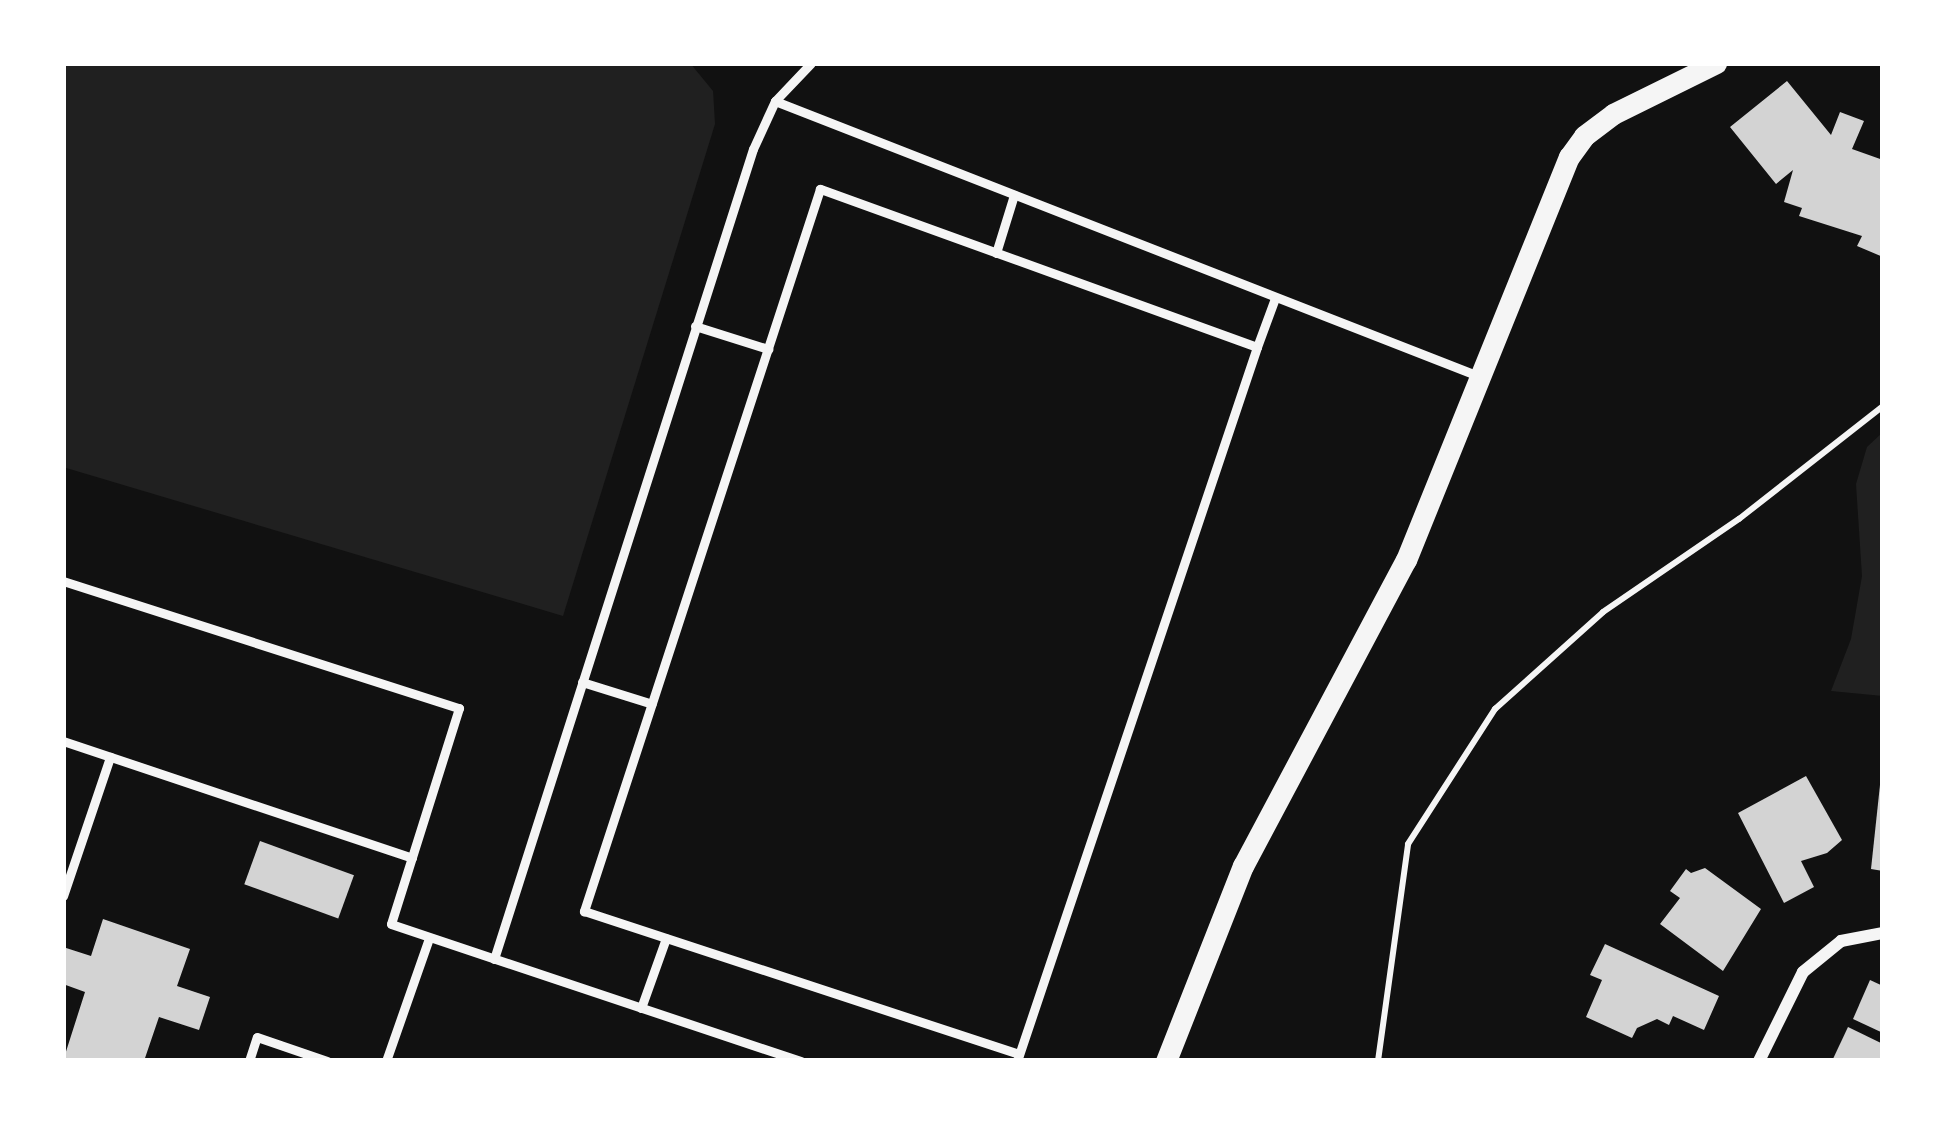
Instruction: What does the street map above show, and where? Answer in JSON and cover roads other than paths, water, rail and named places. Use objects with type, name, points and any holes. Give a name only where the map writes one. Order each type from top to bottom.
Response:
[{"type":"street","points":[[1166,1061],[1244,866],[1406,560],[1569,157],[1584,136],[1612,114],[1716,63]]},
{"type":"street","points":[[1759,1061],[1803,972],[1840,941],[1883,933]]},
{"type":"lane","points":[[494,959],[753,149],[775,101],[811,63]]},
{"type":"lane","points":[[775,101],[1480,377]]},
{"type":"lane","points":[[1258,347],[820,189],[584,911],[1018,1057],[1275,298]]},
{"type":"lane","points":[[995,253],[1014,195]]},
{"type":"lane","points":[[695,326],[768,349]]},
{"type":"lane","points":[[63,581],[459,708],[391,924],[794,1060]]},
{"type":"lane","points":[[582,682],[652,704]]},
{"type":"lane","points":[[63,741],[412,858]]},
{"type":"lane","points":[[63,896],[110,757]]},
{"type":"lane","points":[[386,1061],[429,938]]},
{"type":"lane","points":[[641,1008],[666,938]]},
{"type":"lane","points":[[249,1061],[257,1037],[327,1061]]}]
